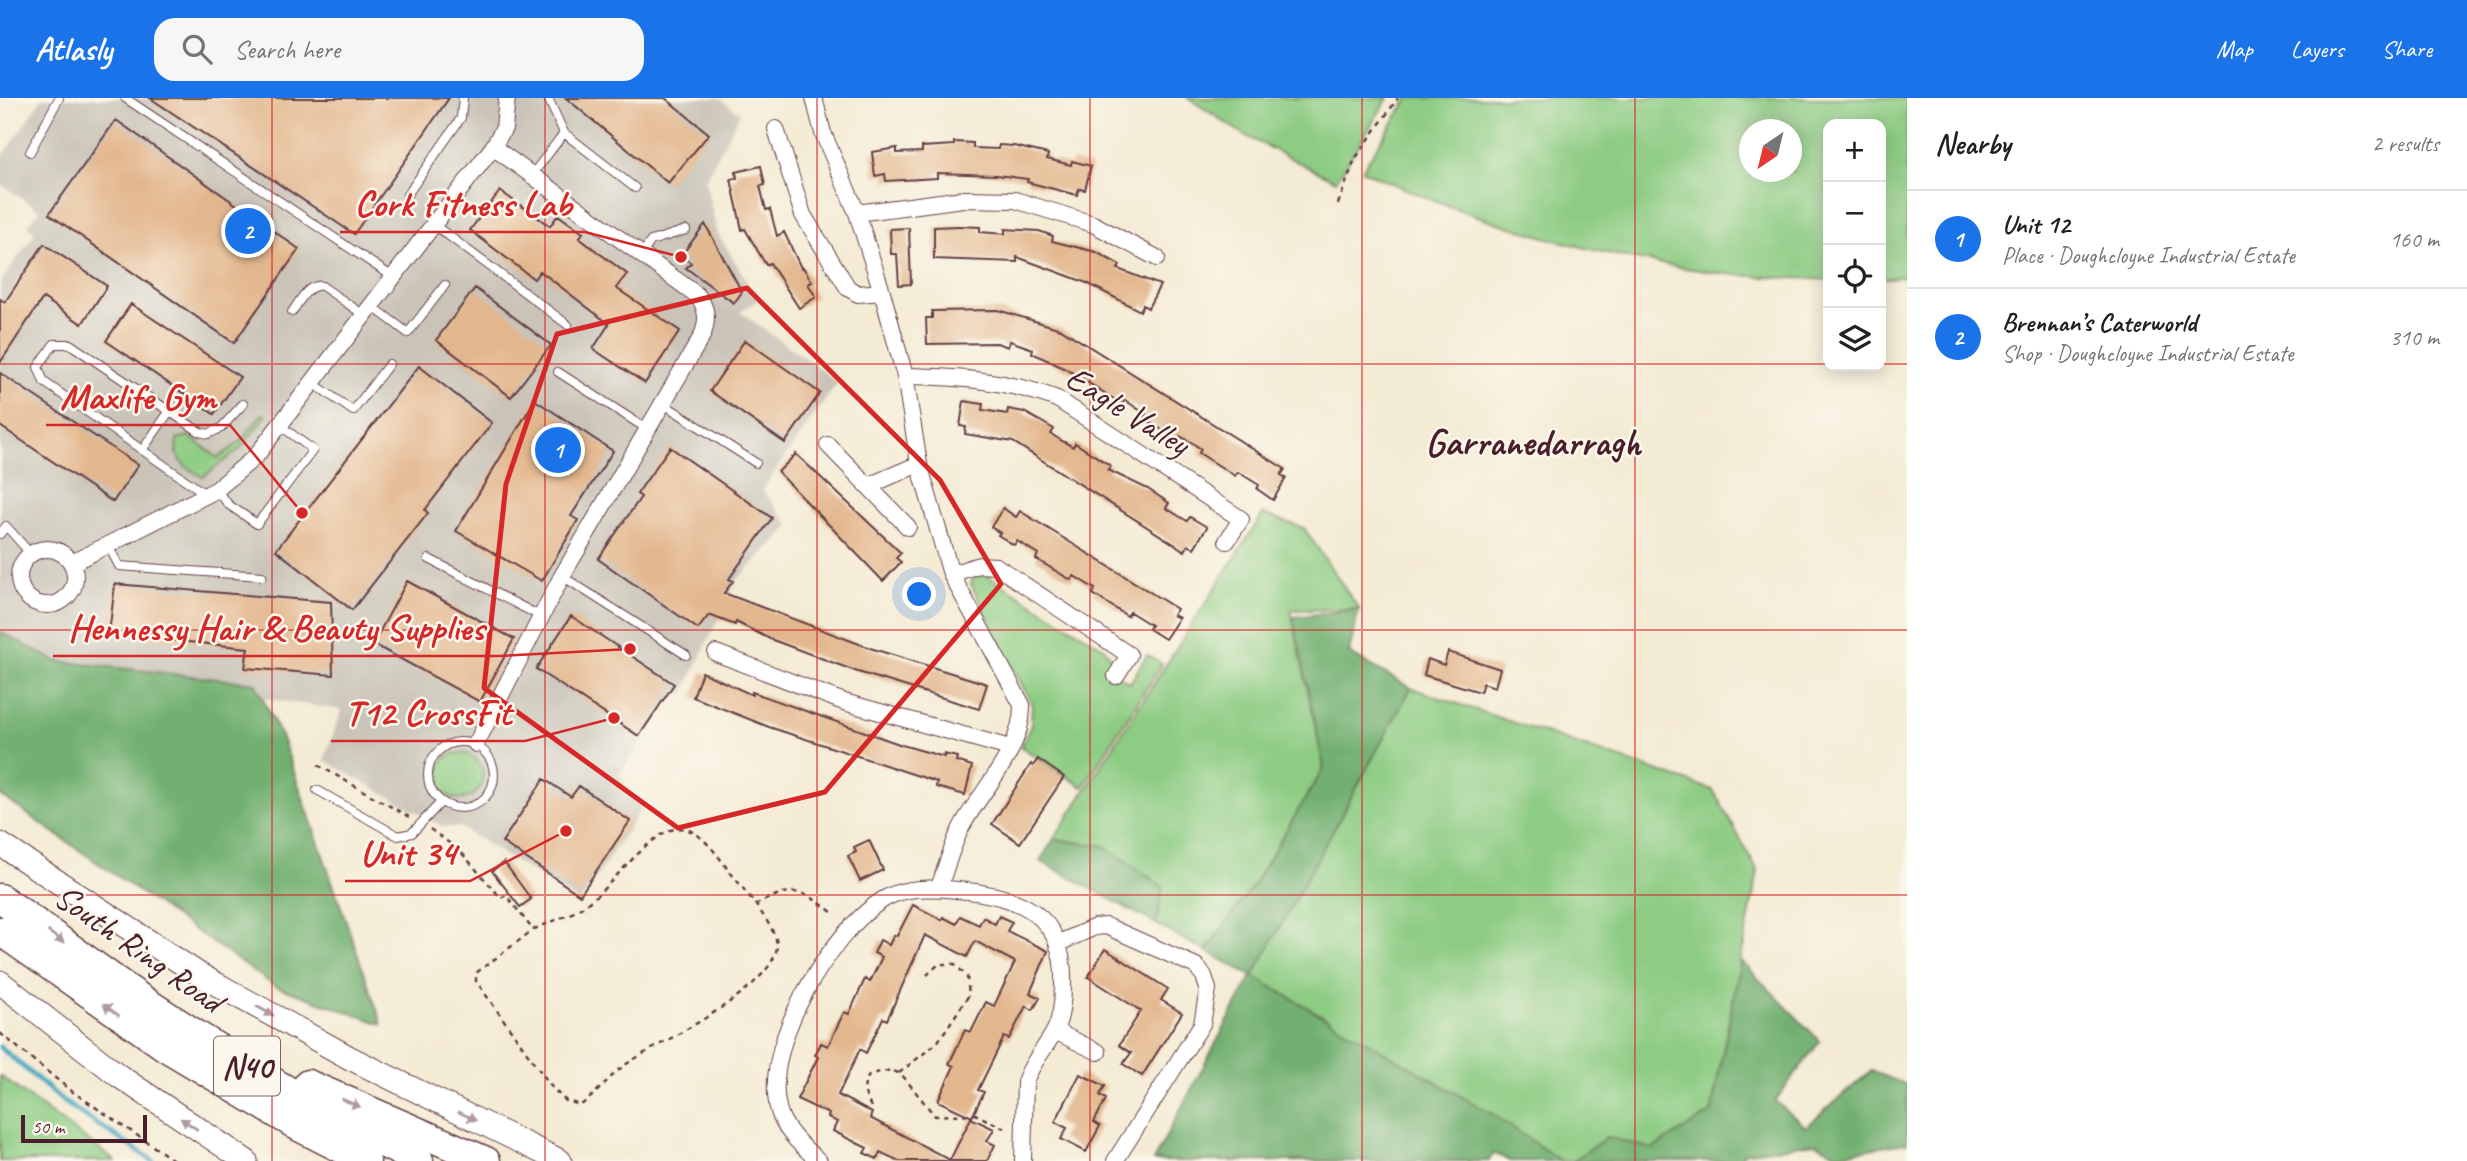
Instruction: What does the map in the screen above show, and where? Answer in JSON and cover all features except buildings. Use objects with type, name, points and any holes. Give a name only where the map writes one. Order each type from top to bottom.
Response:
[{"type":"highway","name":"South Ring Road","points":[[0,898],[137,996],[264,1077],[360,1133],[419,1161]]},
{"type":"highway","name":"South Ring Road","points":[[0,931],[167,1048],[299,1127],[366,1161]]},
{"type":"highway","points":[[137,996],[322,1091],[486,1161]]},
{"type":"highway","points":[[167,1048],[289,1139],[328,1161]]},
{"type":"main road","points":[[0,844],[200,975],[350,1058],[560,1161]]},
{"type":"main road","points":[[0,982],[119,1076],[246,1161]]},
{"type":"street","points":[[72,563],[211,493],[238,474],[281,426],[493,147],[507,117],[507,98]]},
{"type":"street","points":[[814,98],[823,132],[857,213],[882,292],[905,376],[919,464],[951,574],[1022,705],[1020,725],[1010,748],[961,828],[939,888]]},
{"type":"street","points":[[776,129],[803,215],[848,288],[858,293],[882,292]]},
{"type":"street","points":[[476,744],[540,616],[702,336],[707,320],[704,304],[697,295],[493,147]]},
{"type":"street","points":[[857,213],[963,199],[1015,200],[1093,224],[1157,258]]},
{"type":"street","name":"Eagle Valley","points":[[905,376],[969,377],[1030,388],[1057,399],[1241,519],[1227,541]]},
{"type":"street","points":[[828,445],[908,527]]},
{"type":"street","points":[[869,486],[919,464]]},
{"type":"street","points":[[39,549],[58,550],[72,563],[75,581],[66,597],[59,603],[40,605],[24,595],[18,577],[19,568],[30,553],[39,549]]},
{"type":"street","points":[[951,574],[979,565],[996,566],[1129,655],[1116,676]]},
{"type":"street","points":[[716,653],[844,702],[1010,748]]},
{"type":"street","points":[[819,1161],[793,1135],[782,1118],[778,1104],[778,1065],[790,1027],[817,972],[856,920],[894,894],[939,888],[991,893],[1019,902],[1050,928],[1059,943],[1063,987],[1055,1031],[1029,1070],[1025,1082],[1023,1161]]},
{"type":"street","points":[[1059,943],[1095,927],[1106,926],[1196,966],[1204,976],[1208,989],[1202,1024],[1115,1161]]},
{"type":"street","points":[[1055,1031],[1098,1052]]},
{"type":"lane","points":[[30,152],[59,98]]},
{"type":"lane","points":[[125,98],[394,277]]},
{"type":"lane","points":[[407,195],[461,118],[463,98]]},
{"type":"lane","points":[[548,98],[564,133],[635,188]]},
{"type":"lane","points":[[533,175],[564,133]]},
{"type":"lane","points":[[433,224],[568,325]]},
{"type":"lane","points":[[642,254],[652,241],[686,230]]},
{"type":"lane","points":[[292,312],[309,289],[316,285],[322,286],[408,333],[445,285]]},
{"type":"lane","points":[[243,404],[221,428],[208,434],[169,412],[70,344],[54,344],[38,367],[44,382],[257,524],[313,450],[281,426]]},
{"type":"lane","points":[[313,383],[353,411],[389,364]]},
{"type":"lane","points":[[558,372],[647,429]]},
{"type":"lane","points":[[662,403],[756,463]]},
{"type":"lane","points":[[143,449],[169,412]]},
{"type":"lane","points":[[0,534],[6,526],[30,553]]},
{"type":"lane","points":[[108,545],[119,566],[262,576]]},
{"type":"lane","points":[[429,559],[540,616]]},
{"type":"lane","points":[[562,576],[686,655]]},
{"type":"lane","points":[[454,742],[476,744],[491,760],[494,771],[490,792],[473,806],[451,807],[441,802],[433,794],[427,773],[435,752],[454,742]]},
{"type":"lane","points":[[317,790],[393,834],[412,834],[423,825],[441,802]]},
{"type":"path","points":[[1338,204],[1355,159],[1398,98]]},
{"type":"path","points":[[318,765],[423,825],[460,851],[501,898],[506,895],[533,930]]},
{"type":"path","points":[[680,828],[690,831],[714,851],[755,905],[776,938],[777,949],[771,961],[713,1014],[627,1063],[580,1105],[566,1101],[553,1089],[476,981],[476,973],[533,930],[585,906],[633,859],[670,830],[680,828]]},
{"type":"path","points":[[755,905],[792,890],[803,892],[832,913]]},
{"type":"path","points":[[899,1073],[937,1043],[970,995],[967,977],[955,964],[939,964],[927,975]]},
{"type":"path","points":[[0,1033],[70,1090],[175,1161]]},
{"type":"path","points":[[871,1107],[864,1093],[864,1082],[870,1074],[892,1070],[899,1073],[935,1116],[975,1114],[1004,1128]]},
{"type":"highlighted area","points":[[747,288],[940,480],[1001,584],[825,792],[678,828],[484,688],[506,484],[557,334]]},
{"type":"shaded area","points":[[42,98],[719,98],[740,113],[705,180],[717,232],[758,300],[740,312],[838,382],[762,490],[790,526],[736,581],[683,694],[676,690],[619,775],[642,808],[580,902],[460,827],[444,827],[324,760],[342,710],[262,698],[255,683],[55,661],[0,632],[0,283],[35,233],[28,225],[40,210],[0,184],[0,161]]},
{"type":"green space","points":[[1188,98],[1388,98],[1336,181],[1246,136]]},
{"type":"green space","points":[[1409,98],[1907,98],[1907,276],[1886,278],[1886,119],[1823,119],[1823,280],[1711,272],[1621,256],[1489,220],[1362,170]]},
{"type":"green space","points":[[262,414],[266,416],[240,449],[203,477],[185,466],[176,453],[177,439],[189,436],[218,458],[240,442]]},
{"type":"green space","points":[[1263,514],[1304,528],[1359,609],[1291,610],[1324,768],[1252,887],[1206,951],[1156,924],[1163,887],[1104,846],[1054,839]]},
{"type":"green space","points":[[974,576],[988,576],[1104,648],[1112,659],[1109,670],[1130,683],[1147,655],[1162,664],[1083,787],[1021,747],[1031,725],[1032,705],[971,584]]},
{"type":"green space","points":[[1359,609],[1349,653],[1411,688],[1253,976],[1492,1114],[1561,1161],[1510,1161],[1493,1153],[1489,1161],[1153,1161],[1252,976],[1206,951],[1252,887],[1324,768],[1293,617]]},
{"type":"green space","points":[[0,632],[55,661],[255,683],[283,741],[382,1024],[275,986],[0,795]]},
{"type":"green space","points":[[1411,688],[1713,790],[1758,871],[1711,1113],[1652,1149],[1607,1137],[1573,1161],[1561,1161],[1492,1114],[1253,976]]},
{"type":"green space","points":[[460,753],[476,760],[483,776],[476,792],[460,799],[444,792],[437,776],[444,760]]},
{"type":"green space","points":[[1054,839],[1104,846],[1163,887],[1156,924],[1040,861]]},
{"type":"green space","points":[[1741,961],[1820,1041],[1775,1101],[1806,1127],[1871,1071],[1907,1085],[1907,1143],[1837,1154],[1816,1143],[1743,1153],[1741,1161],[1573,1161],[1607,1137],[1652,1149],[1711,1113]]},
{"type":"green space","points":[[0,1076],[4,1079],[115,1161],[0,1161]]},
{"type":"waterway","points":[[0,1047],[64,1102],[153,1161]]},
{"type":"place","name":"Brennan’s Caterworld","points":[[248,231]]},
{"type":"place","name":"Cork Fitness Lab","points":[[681,257]]},
{"type":"place","name":"Unit 12","points":[[558,450]]},
{"type":"place","name":"Maxlife Gym","points":[[302,513]]},
{"type":"place","name":"Hennessy Hair & Beauty Supplies","points":[[630,649]]},
{"type":"place","name":"T12 CrossFit","points":[[614,718]]},
{"type":"place","name":"Unit 34","points":[[566,831]]},
{"type":"district","name":"Garranedarragh","points":[[1533,442]]}]
